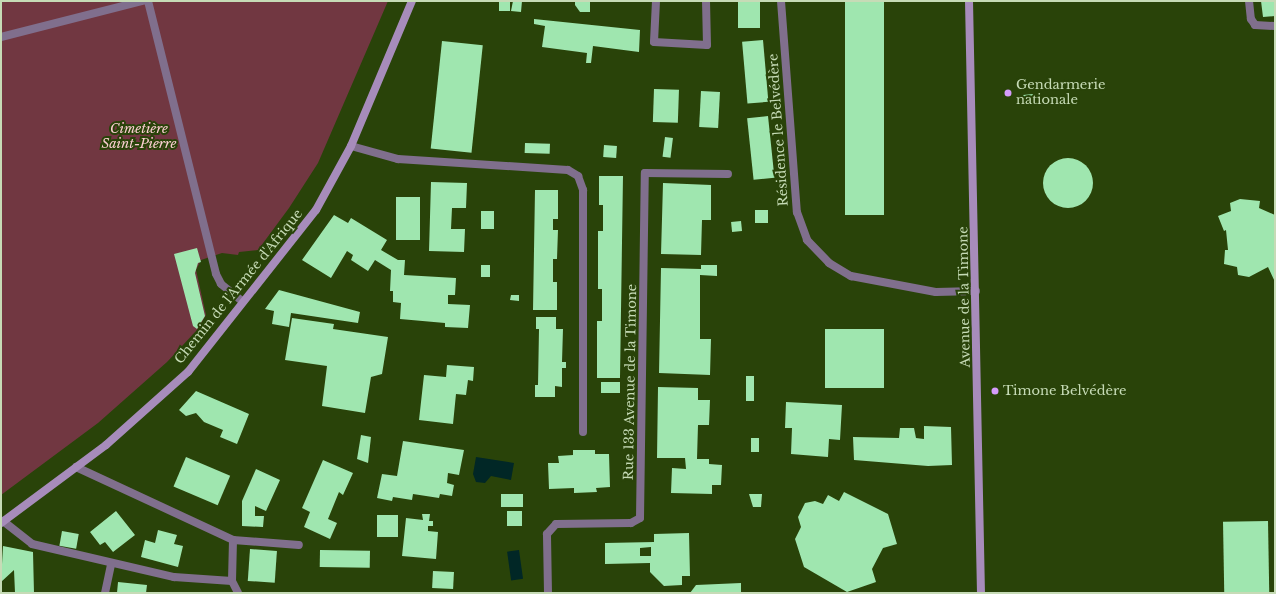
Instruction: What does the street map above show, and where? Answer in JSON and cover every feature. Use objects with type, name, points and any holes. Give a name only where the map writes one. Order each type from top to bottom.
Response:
[{"type":"street","points":[[1,36],[142,1]]},
{"type":"street","points":[[148,1],[216,274],[220,284],[243,302]]},
{"type":"street","name":"Chemin de l'Armée d'Afrique","points":[[2,522],[106,445],[188,372],[316,210],[351,146],[412,1]]},
{"type":"street","points":[[656,1],[654,42],[707,45],[706,1]]},
{"type":"street","name":"Résidence le Belvédère","points":[[781,1],[797,212],[807,240],[829,263],[851,276],[936,292],[976,291]]},
{"type":"street","name":"Avenue de la Timone","points":[[969,1],[981,593]]},
{"type":"street","points":[[1249,1],[1251,19],[1255,25],[1275,26]]},
{"type":"street","points":[[351,146],[398,159],[568,170],[578,176],[583,190],[583,432]]},
{"type":"street","name":"Rue 133 Avenue de la Timone","points":[[548,593],[547,534],[556,524],[631,523],[640,518],[645,173],[728,174]]},
{"type":"street","points":[[76,467],[233,540],[299,545]]},
{"type":"street","points":[[2,522],[32,544],[111,564],[174,577],[232,581]]},
{"type":"street","points":[[233,540],[232,581],[238,593]]},
{"type":"street","points":[[104,593],[111,564]]},
{"type":"green space","name":"Cimetière Saint-Pierre","points":[[1,1],[388,1],[318,163],[289,208],[258,250],[239,252],[238,255],[222,253],[201,260],[196,270],[206,315],[197,330],[167,362],[98,423],[1,495]]},
{"type":"water","points":[[476,457],[514,463],[511,480],[491,476],[485,483],[476,482],[473,474]]},
{"type":"water","points":[[519,550],[523,579],[511,580],[507,552]]},
{"type":"building","points":[[499,1],[510,1],[510,11],[499,11]]},
{"type":"building","points":[[513,1],[522,1],[521,12],[511,11]]},
{"type":"building","points":[[575,1],[590,1],[590,12],[580,12],[575,5]]},
{"type":"building","points":[[738,1],[760,1],[760,28],[738,28]]},
{"type":"building","points":[[845,1],[884,1],[884,215],[845,215]]},
{"type":"building","points":[[1261,1],[1275,1],[1275,16],[1263,17]]},
{"type":"building","points":[[534,19],[640,30],[639,52],[593,46],[591,63],[586,63],[587,53],[542,47],[545,26],[534,24]]},
{"type":"building","points":[[763,40],[768,102],[747,104],[742,42]]},
{"type":"building","points":[[442,41],[483,45],[471,153],[431,148]]},
{"type":"building","points":[[654,89],[679,90],[678,123],[653,122]]},
{"type":"building","points":[[701,91],[720,92],[718,128],[699,127]]},
{"type":"building","points":[[1033,94],[1033,101],[1023,101],[1023,95]]},
{"type":"building","points":[[768,116],[774,178],[754,180],[747,118]]},
{"type":"building","points":[[665,137],[673,138],[671,158],[663,157]]},
{"type":"building","points":[[525,143],[550,144],[550,154],[525,153]]},
{"type":"building","points":[[604,145],[617,146],[616,158],[603,157]]},
{"type":"building","points":[[1063,158],[1073,158],[1086,165],[1093,178],[1093,188],[1086,201],[1073,208],[1063,208],[1054,204],[1047,197],[1043,188],[1043,178],[1047,169],[1054,162]]},
{"type":"building","points":[[599,176],[623,176],[620,378],[597,378],[597,321],[602,321],[602,289],[598,289],[598,231],[603,231],[603,205],[599,205]]},
{"type":"building","points":[[431,182],[467,183],[466,208],[452,208],[451,229],[465,229],[464,252],[429,251]]},
{"type":"building","points":[[663,183],[711,185],[711,220],[702,220],[701,255],[661,254]]},
{"type":"building","points":[[535,190],[558,190],[558,219],[553,219],[553,230],[558,230],[557,259],[553,259],[553,282],[557,282],[557,310],[533,310]]},
{"type":"building","points":[[396,197],[420,197],[420,240],[396,240]]},
{"type":"building","points":[[1240,199],[1260,201],[1259,208],[1275,215],[1275,282],[1268,267],[1249,277],[1238,275],[1237,267],[1224,264],[1225,250],[1228,250],[1226,230],[1224,231],[1218,216],[1231,211],[1230,203]]},
{"type":"building","points":[[755,210],[768,210],[768,223],[755,223]]},
{"type":"building","points":[[481,211],[494,211],[494,229],[481,229]]},
{"type":"building","points":[[334,215],[348,223],[351,218],[387,240],[381,250],[398,260],[405,260],[404,275],[456,278],[455,295],[448,295],[448,304],[470,305],[468,328],[445,327],[445,323],[400,319],[401,303],[393,302],[393,291],[390,291],[391,270],[375,260],[368,271],[351,260],[353,255],[347,251],[331,278],[302,260]]},
{"type":"building","points":[[741,221],[742,231],[732,232],[731,222]]},
{"type":"building","points":[[197,248],[201,262],[198,263],[195,273],[205,316],[197,329],[193,326],[174,254]]},
{"type":"building","points":[[481,265],[490,265],[490,277],[481,277]]},
{"type":"building","points":[[701,265],[717,265],[717,276],[700,275],[700,339],[711,339],[710,375],[659,373],[661,268],[701,269]]},
{"type":"building","points":[[279,290],[360,312],[358,323],[291,313],[289,327],[272,324],[274,311],[265,309]]},
{"type":"building","points":[[511,295],[519,295],[519,301],[510,300]]},
{"type":"building","points":[[536,317],[556,317],[556,329],[563,329],[562,362],[566,362],[566,368],[562,368],[562,387],[555,386],[555,397],[535,397],[535,385],[538,385],[539,329],[536,329]]},
{"type":"building","points":[[292,318],[334,324],[333,329],[388,337],[382,374],[371,377],[365,413],[322,406],[327,366],[285,360]]},
{"type":"building","points":[[825,329],[884,329],[884,388],[825,388]]},
{"type":"building","points":[[447,365],[474,367],[473,381],[468,380],[466,395],[456,394],[453,424],[419,420],[424,375],[446,377]]},
{"type":"building","points":[[746,376],[754,376],[754,401],[746,401]]},
{"type":"building","points":[[601,382],[620,382],[620,393],[601,393]]},
{"type":"building","points":[[658,387],[698,388],[698,400],[710,400],[709,425],[698,425],[697,459],[709,459],[709,464],[722,465],[721,485],[712,485],[712,494],[671,493],[672,468],[686,469],[685,458],[657,458]]},
{"type":"building","points":[[196,391],[249,414],[237,444],[220,437],[223,430],[204,422],[196,413],[186,416],[179,410]]},
{"type":"building","points":[[786,402],[842,405],[840,440],[829,439],[828,457],[791,454],[792,428],[785,428]]},
{"type":"building","points":[[924,426],[951,427],[952,465],[928,466],[854,460],[853,437],[899,438],[900,428],[914,428],[916,438],[924,439]]},
{"type":"building","points":[[361,435],[371,437],[368,463],[357,459]]},
{"type":"building","points":[[751,438],[759,438],[759,452],[751,452]]},
{"type":"building","points":[[403,441],[464,450],[459,475],[448,473],[447,483],[454,485],[452,496],[440,494],[439,498],[413,494],[412,500],[393,497],[392,501],[377,498],[382,474],[397,476]]},
{"type":"building","points":[[573,450],[595,450],[595,454],[609,454],[610,487],[596,488],[597,492],[574,493],[574,488],[549,489],[548,463],[559,463],[558,456],[573,455]]},
{"type":"building","points":[[186,457],[230,476],[218,505],[173,486]]},
{"type":"building","points":[[323,460],[353,473],[343,495],[339,492],[328,519],[337,523],[330,539],[304,527],[310,512],[302,508]]},
{"type":"building","points":[[256,469],[280,480],[266,511],[255,506],[255,516],[264,516],[263,527],[242,526],[242,501]]},
{"type":"building","points":[[844,492],[888,514],[897,544],[883,548],[872,569],[876,582],[847,592],[804,567],[795,539],[801,527],[798,517],[805,503],[815,501],[823,504],[828,495],[839,501]]},
{"type":"building","points":[[501,494],[523,494],[523,507],[501,507]]},
{"type":"building","points":[[749,494],[762,494],[761,507],[753,507]]},
{"type":"building","points":[[116,511],[135,535],[113,552],[105,542],[100,545],[90,532]]},
{"type":"building","points":[[507,511],[522,511],[522,526],[507,526]]},
{"type":"building","points":[[422,514],[430,514],[429,521],[433,521],[433,526],[428,526],[428,531],[438,532],[436,559],[402,556],[406,518],[423,520]]},
{"type":"building","points":[[377,515],[398,515],[398,537],[377,537]]},
{"type":"building","points":[[1268,521],[1269,593],[1224,593],[1223,522]]},
{"type":"building","points":[[158,530],[177,535],[174,544],[183,546],[178,567],[141,557],[145,540],[155,543]]},
{"type":"building","points":[[62,531],[79,534],[76,549],[59,546]]},
{"type":"building","points":[[689,533],[690,576],[682,576],[682,585],[664,586],[650,572],[650,563],[605,564],[605,543],[654,542],[654,534]],"holes":[[[651,547],[651,556],[640,556],[640,548]]]},
{"type":"building","points":[[3,546],[33,552],[34,593],[15,593],[14,570],[1,582]]},
{"type":"building","points":[[250,549],[277,551],[275,583],[248,581]]},
{"type":"building","points":[[320,550],[370,551],[370,568],[320,567]]},
{"type":"building","points":[[433,571],[454,572],[453,589],[432,588]]},
{"type":"building","points":[[118,582],[147,585],[146,593],[117,593]]},
{"type":"building","points":[[741,583],[741,593],[690,593],[696,585]]},
{"type":"place","name":"Gendarmerie nationale","points":[[1008,93]]},
{"type":"place","name":"Timone Belvédère","points":[[995,391]]}]
